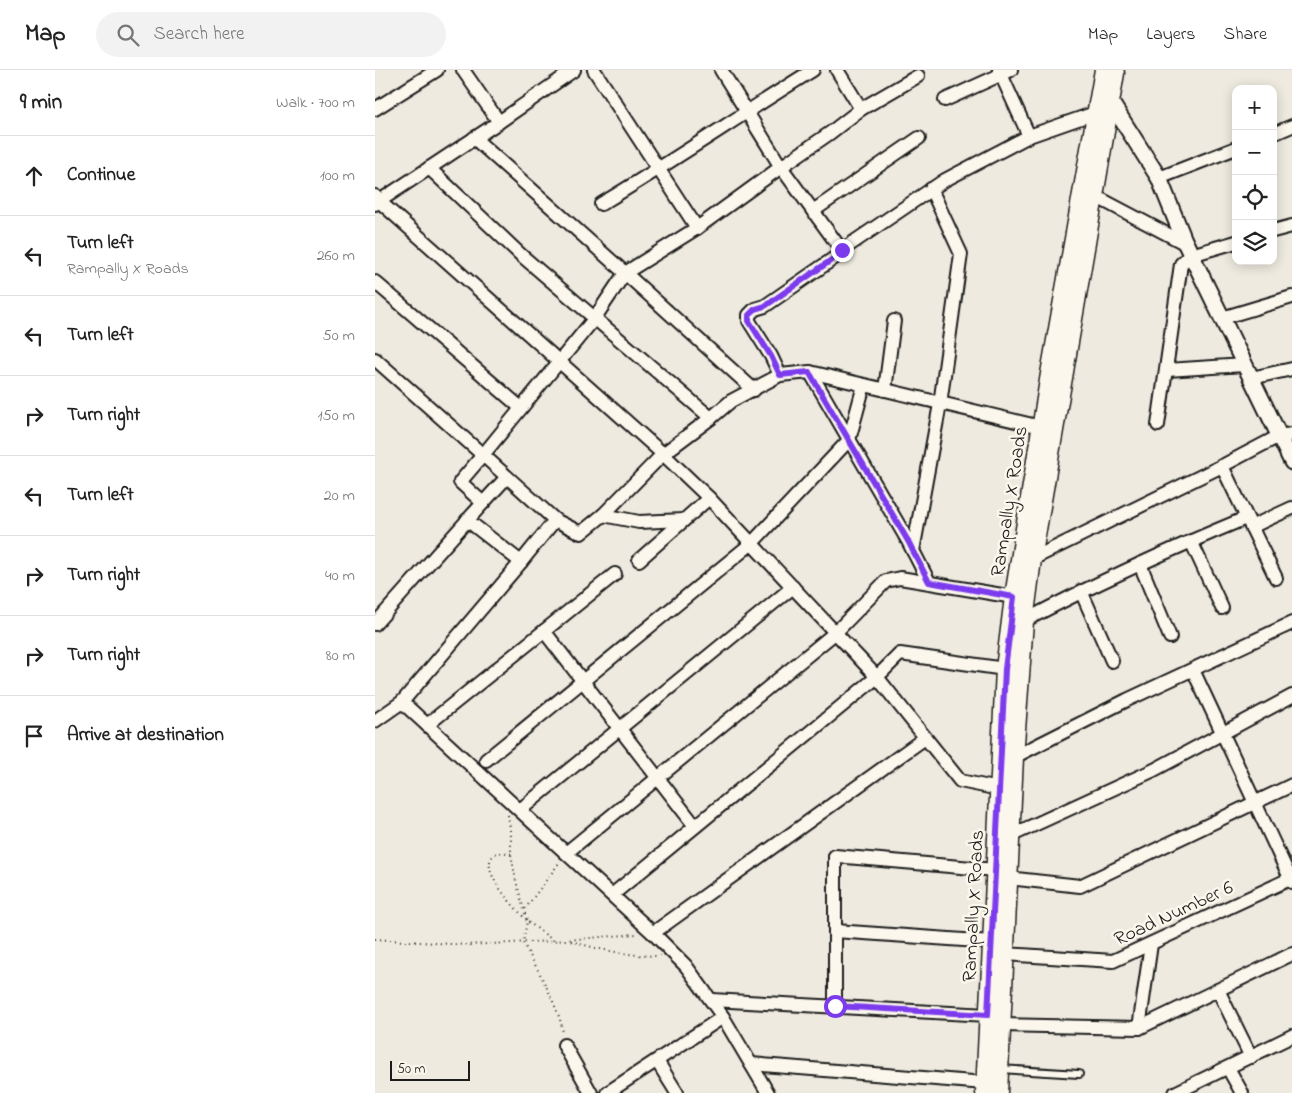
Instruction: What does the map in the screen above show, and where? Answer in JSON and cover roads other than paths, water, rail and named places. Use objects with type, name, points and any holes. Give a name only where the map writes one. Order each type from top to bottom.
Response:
[{"type":"main road","name":"Rampally X Roads","points":[[989,1090],[995,1020],[992,942],[1002,874],[999,790],[1005,669],[1014,597],[1041,427],[1101,104],[1104,70]]},
{"type":"main road","points":[[989,1090],[1000,1069],[995,1020],[1004,954],[1002,874],[1010,836],[1024,622],[1032,559],[1095,196],[1101,104],[1116,70]]},
{"type":"street","points":[[375,109],[437,70]]},
{"type":"street","points":[[463,70],[499,122]]},
{"type":"street","points":[[574,70],[429,168],[376,200],[663,454],[709,498],[877,677],[960,781],[999,790]]},
{"type":"street","points":[[593,70],[697,228]]},
{"type":"street","points":[[721,70],[781,167],[842,250]]},
{"type":"street","points":[[601,204],[659,170],[747,111],[813,70]]},
{"type":"street","points":[[837,70],[861,109]]},
{"type":"street","points":[[945,100],[1003,72],[1029,136]]},
{"type":"street","points":[[483,503],[460,482],[594,319],[625,273],[697,228],[861,109],[918,76]]},
{"type":"street","points":[[780,375],[771,356],[749,321],[749,315],[755,309],[765,306],[825,266],[843,252],[842,250],[931,189],[1029,136],[1101,104],[1159,178],[1189,250],[1247,372],[1285,435],[1292,462]]},
{"type":"street","points":[[1277,132],[1292,126]]},
{"type":"street","points":[[474,138],[754,390]]},
{"type":"street","points":[[813,211],[919,138]]},
{"type":"street","points":[[1159,178],[1232,150]]},
{"type":"street","points":[[429,168],[521,255],[711,418]]},
{"type":"street","points":[[913,551],[940,404],[961,254],[931,189]]},
{"type":"street","points":[[1095,196],[1189,250],[1232,243]]},
{"type":"street","points":[[1277,230],[1292,226]]},
{"type":"street","points":[[1158,425],[1180,268],[1189,250]]},
{"type":"street","points":[[375,282],[521,408]]},
{"type":"street","points":[[1222,318],[1292,297]]},
{"type":"street","points":[[885,390],[894,321]]},
{"type":"street","points":[[375,359],[555,520],[581,533],[603,514],[663,454],[731,401],[780,375],[809,372],[1041,427]]},
{"type":"street","points":[[1167,370],[1247,372],[1292,369]]},
{"type":"street","points":[[809,372],[929,582]]},
{"type":"street","points":[[486,760],[752,543],[849,440],[864,385]]},
{"type":"street","points":[[1032,559],[1285,435]]},
{"type":"street","points":[[1222,466],[1276,578]]},
{"type":"street","points":[[375,624],[507,477]]},
{"type":"street","points":[[639,560],[709,498]]},
{"type":"street","points":[[1024,622],[1081,591],[1191,541],[1292,508]]},
{"type":"street","points":[[603,514],[639,522],[684,520]]},
{"type":"street","points":[[467,520],[521,562]]},
{"type":"street","points":[[375,721],[401,702],[555,520]]},
{"type":"street","points":[[1191,541],[1222,608]]},
{"type":"street","points":[[1140,564],[1170,637]]},
{"type":"street","points":[[427,725],[615,574]]},
{"type":"street","points":[[567,853],[836,632],[886,581],[900,578],[1014,597]]},
{"type":"street","points":[[520,810],[793,587]]},
{"type":"street","points":[[1081,591],[1112,661]]},
{"type":"street","points":[[1014,757],[1127,700],[1292,623]]},
{"type":"street","points":[[544,631],[695,826]]},
{"type":"street","points":[[612,895],[877,677],[900,654],[1005,669]]},
{"type":"street","points":[[1193,670],[1291,879]]},
{"type":"street","points":[[1010,836],[1154,770],[1292,696]]},
{"type":"street","points":[[401,702],[567,853],[677,957],[712,1000],[768,1093]]},
{"type":"street","points":[[653,933],[925,738]]},
{"type":"street","points":[[835,1006],[835,856],[1002,874],[1080,886],[1292,785]]},
{"type":"street","name":"Road Number 6","points":[[1004,954],[1113,960],[1291,879]]},
{"type":"street","points":[[835,931],[992,942]]},
{"type":"street","points":[[1139,1028],[1151,944]]},
{"type":"street","points":[[712,1000],[835,1006],[995,1020],[1139,1028],[1292,954]]},
{"type":"street","points":[[1218,990],[1251,1056]]},
{"type":"street","points":[[607,1093],[723,1017]]},
{"type":"street","points":[[1175,1093],[1292,1036]]},
{"type":"street","points":[[564,1045],[591,1093]]},
{"type":"street","points":[[657,1061],[677,1093]]},
{"type":"street","points":[[751,1064],[989,1090]]},
{"type":"street","points":[[1228,1068],[1242,1093]]},
{"type":"lane","points":[[1000,1069],[1079,1074]]}]
